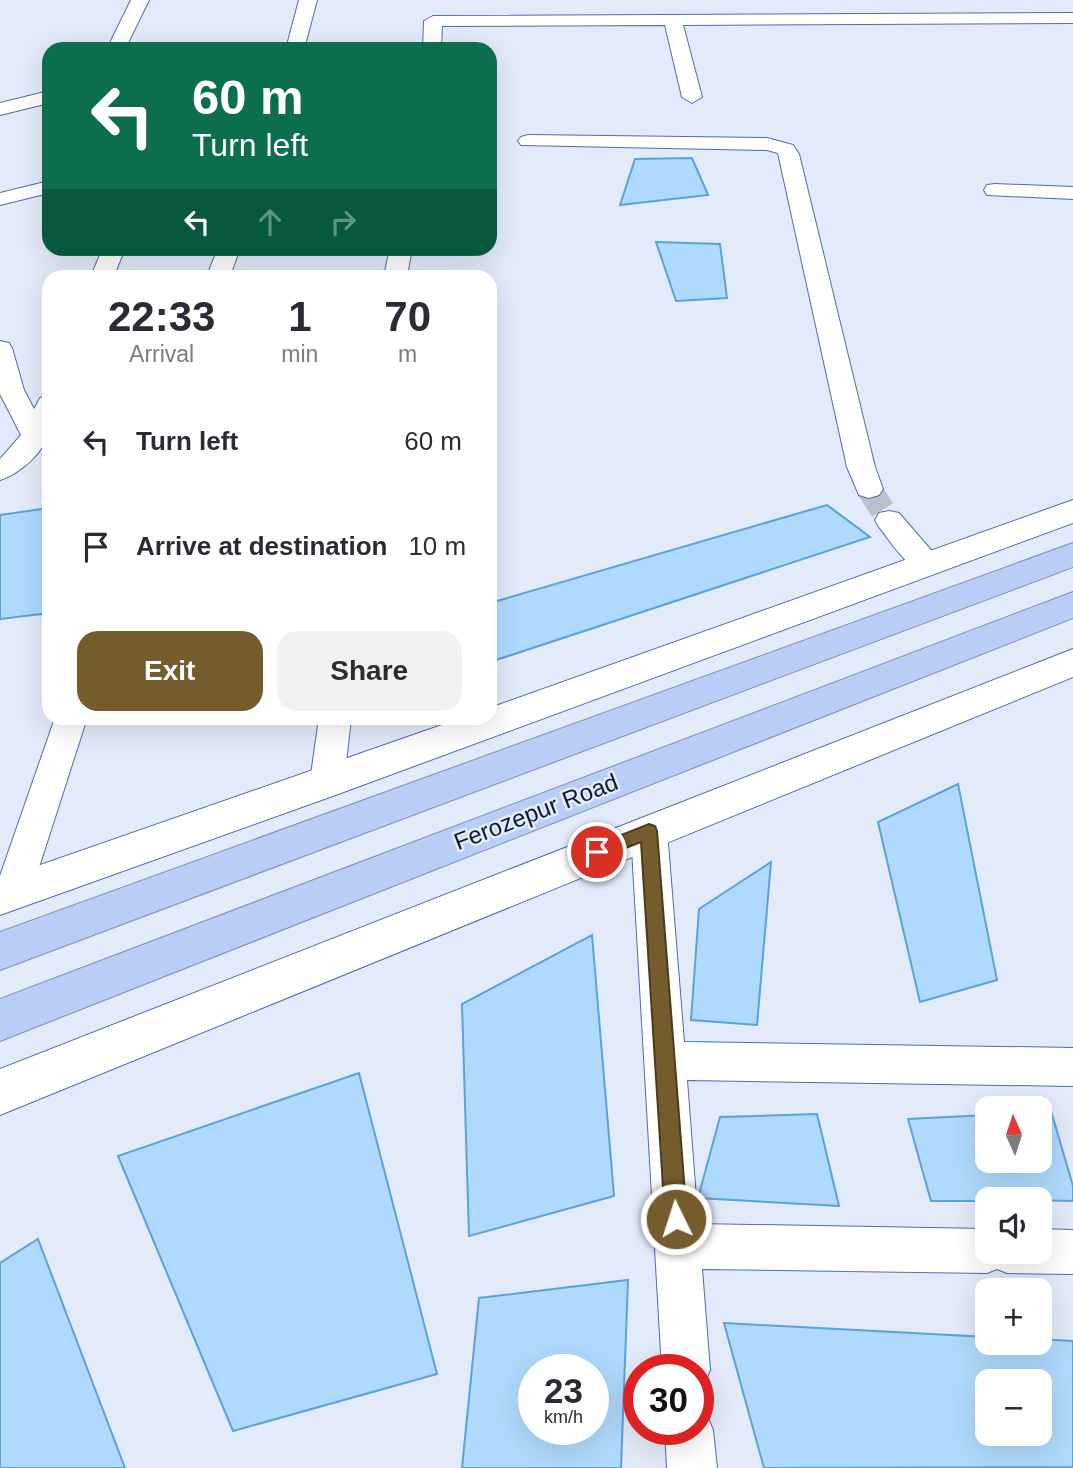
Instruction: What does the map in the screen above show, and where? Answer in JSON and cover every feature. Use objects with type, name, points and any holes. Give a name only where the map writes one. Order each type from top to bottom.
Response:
[{"type":"highway","points":[[0,951],[1073,554]]},
{"type":"highway","name":"Ferozepur Road","points":[[0,1020],[1073,604]]},
{"type":"main road","points":[[497,720],[1073,512]]},
{"type":"main road","points":[[0,1092],[1073,662]]},
{"type":"main road","points":[[6,894],[484,725]]},
{"type":"street","points":[[119,42],[140,0]]},
{"type":"street","points":[[297,42],[308,0]]},
{"type":"street","points":[[432,42],[434,0]]},
{"type":"street","points":[[968,0],[979,18]]},
{"type":"street","points":[[433,21],[1073,18]]},
{"type":"street","points":[[673,21],[692,97]]},
{"type":"street","points":[[0,109],[42,99]]},
{"type":"street","points":[[528,141],[767,144],[786,149],[858,454],[869,489]]},
{"type":"street","points":[[0,199],[42,189]]},
{"type":"street","points":[[995,190],[1073,192]]},
{"type":"street","points":[[0,348],[11,390],[35,437]]},
{"type":"street","points":[[0,471],[23,452],[35,437],[42,420]]},
{"type":"street","points":[[889,520],[927,564]]},
{"type":"street","points":[[6,894],[68,725]]},
{"type":"street","points":[[327,782],[334,725]]},
{"type":"street","points":[[649,831],[684,1354]]},
{"type":"street","points":[[666,1062],[1073,1067]]},
{"type":"street","points":[[678,1246],[975,1251]]},
{"type":"street","points":[[1052,1252],[1073,1252]]},
{"type":"street","points":[[690,1445],[692,1468]]},
{"type":"building","points":[[692,158],[708,195],[620,205],[635,159]]},
{"type":"building","points":[[656,242],[720,244],[727,298],[676,301]]},
{"type":"building","points":[[827,505],[870,537],[497,660],[497,601]]},
{"type":"building","points":[[42,509],[42,614],[0,619],[0,515]]},
{"type":"building","points":[[958,784],[997,980],[920,1002],[878,822]]},
{"type":"building","points":[[771,862],[757,1025],[691,1020],[699,909]]},
{"type":"building","points":[[592,935],[614,1196],[469,1236],[462,1004]]},
{"type":"building","points":[[359,1073],[437,1374],[233,1431],[118,1156]]},
{"type":"building","points":[[817,1114],[839,1206],[698,1198],[720,1117]]},
{"type":"building","points":[[1052,1114],[1073,1186],[1073,1201],[1052,1201],[1052,1187],[975,1187],[975,1201],[931,1201],[908,1119],[975,1116],[975,1173],[1052,1173]]},
{"type":"building","points":[[38,1239],[125,1468],[0,1468],[0,1263]]},
{"type":"building","points":[[628,1280],[625,1354],[623,1354],[621,1468],[462,1468],[479,1298]]},
{"type":"building","points":[[724,1323],[975,1336],[975,1355],[1052,1355],[1052,1340],[1073,1341],[1073,1467],[764,1468]]},
{"type":"tunnel","points":[[869,489],[889,520]]},
{"type":"route","points":[[597,852],[649,831],[650,879],[676,1219]]}]
